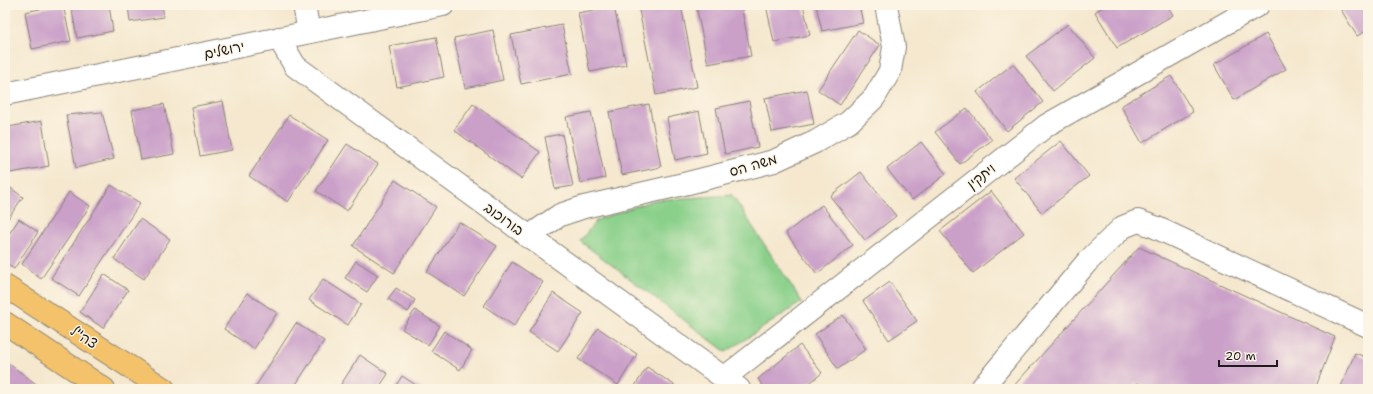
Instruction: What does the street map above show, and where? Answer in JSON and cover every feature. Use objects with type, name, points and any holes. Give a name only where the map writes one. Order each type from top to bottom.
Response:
[{"type":"main road","name":"צה\"ל","points":[[5,286],[164,389]]},
{"type":"main road","points":[[5,323],[104,389]]},
{"type":"street","points":[[304,5],[309,32]]},
{"type":"street","name":"ירושלים","points":[[5,94],[443,5]]},
{"type":"street","name":"משה הס","points":[[528,237],[560,215],[584,207],[774,161],[815,142],[849,122],[874,98],[890,71],[894,48],[886,5]]},
{"type":"street","name":"ויתקין","points":[[732,383],[1047,125],[1258,5]]},
{"type":"street","name":"בורוכוב","points":[[279,38],[295,66],[528,237],[732,383]]},
{"type":"street","points":[[981,389],[1088,262],[1123,227],[1138,221],[1368,326]]},
{"type":"green space","points":[[732,195],[802,302],[726,352],[580,241],[597,220],[654,200]]},
{"type":"building","points":[[63,5],[71,41],[32,49],[25,12]]},
{"type":"building","points":[[71,5],[109,5],[113,31],[77,38]]},
{"type":"building","points":[[128,5],[162,5],[164,17],[130,22]]},
{"type":"building","points":[[638,5],[681,5],[697,87],[656,95]]},
{"type":"building","points":[[696,5],[741,5],[751,56],[708,64]]},
{"type":"building","points":[[766,5],[803,5],[810,35],[774,42]]},
{"type":"building","points":[[816,5],[859,5],[863,23],[822,31]]},
{"type":"building","points":[[1106,5],[1167,5],[1173,15],[1117,48],[1095,12]]},
{"type":"building","points":[[1338,5],[1368,5],[1368,30],[1357,36]]},
{"type":"building","points":[[614,6],[626,65],[590,72],[578,13]]},
{"type":"building","points":[[1068,24],[1095,58],[1053,91],[1026,56]]},
{"type":"building","points":[[562,25],[572,74],[521,84],[511,35]]},
{"type":"building","points":[[493,30],[503,80],[465,88],[454,38]]},
{"type":"building","points":[[858,30],[880,45],[840,105],[818,90]]},
{"type":"building","points":[[1266,34],[1286,69],[1234,100],[1214,65]]},
{"type":"building","points":[[436,37],[444,77],[397,87],[389,46]]},
{"type":"building","points":[[1013,64],[1043,102],[1007,131],[977,92]]},
{"type":"building","points":[[1171,76],[1193,112],[1142,143],[1121,106]]},
{"type":"building","points":[[807,90],[814,124],[772,132],[765,98]]},
{"type":"building","points":[[223,101],[232,150],[200,156],[191,107]]},
{"type":"building","points":[[749,101],[758,147],[725,154],[716,108]]},
{"type":"building","points":[[164,104],[174,154],[141,160],[132,110]]},
{"type":"building","points":[[473,104],[540,152],[521,179],[454,130]]},
{"type":"building","points":[[649,104],[661,167],[622,175],[609,112]]},
{"type":"building","points":[[967,108],[992,140],[960,164],[935,132]]},
{"type":"building","points":[[699,111],[707,153],[675,160],[667,118]]},
{"type":"building","points":[[102,112],[114,159],[76,168],[66,115]]},
{"type":"building","points":[[591,112],[605,178],[580,183],[566,117]]},
{"type":"building","points":[[289,115],[328,140],[288,202],[249,176]]},
{"type":"building","points":[[42,121],[49,166],[5,174],[5,134],[10,133],[8,127]]},
{"type":"building","points":[[562,134],[573,186],[555,189],[545,137]]},
{"type":"building","points":[[1061,141],[1089,176],[1042,213],[1014,178]]},
{"type":"building","points":[[921,142],[946,174],[912,200],[887,169]]},
{"type":"building","points":[[347,144],[378,164],[347,211],[316,191]]},
{"type":"building","points":[[861,172],[896,216],[865,240],[830,196]]},
{"type":"building","points":[[395,180],[436,207],[394,273],[353,246]]},
{"type":"building","points":[[5,184],[23,197],[5,223]]},
{"type":"building","points":[[111,185],[140,203],[79,296],[51,278]]},
{"type":"building","points":[[991,191],[1024,233],[973,273],[940,231]]},
{"type":"building","points":[[69,192],[90,206],[41,279],[22,264]]},
{"type":"building","points":[[822,205],[853,245],[817,274],[786,233]]},
{"type":"building","points":[[19,219],[38,232],[14,269],[5,263],[5,240]]},
{"type":"building","points":[[140,219],[170,239],[144,279],[114,259]]},
{"type":"building","points":[[459,222],[497,246],[464,296],[427,272]]},
{"type":"building","points":[[1139,247],[1335,337],[1315,389],[1153,389],[1137,383],[1132,389],[1011,389]]},
{"type":"building","points":[[356,261],[378,275],[367,292],[345,278]]},
{"type":"building","points":[[512,262],[543,282],[514,326],[484,306]]},
{"type":"building","points":[[104,274],[128,290],[103,328],[80,312]]},
{"type":"building","points":[[323,279],[361,304],[348,325],[309,300]]},
{"type":"building","points":[[890,282],[917,321],[889,340],[863,301]]},
{"type":"building","points":[[396,288],[415,300],[408,312],[388,299]]},
{"type":"building","points":[[247,293],[277,313],[254,349],[224,329]]},
{"type":"building","points":[[553,293],[583,313],[558,351],[529,332]]},
{"type":"building","points":[[415,310],[440,326],[428,345],[402,329]]},
{"type":"building","points":[[843,315],[866,349],[838,369],[815,334]]},
{"type":"building","points":[[296,323],[324,341],[293,389],[254,389]]},
{"type":"building","points":[[598,328],[637,354],[618,385],[578,359]]},
{"type":"building","points":[[444,331],[472,350],[460,370],[431,351]]},
{"type":"building","points":[[800,345],[822,373],[802,389],[765,389],[758,379]]},
{"type":"building","points":[[1355,353],[1368,358],[1368,389],[1340,389]]},
{"type":"building","points":[[360,355],[388,374],[378,389],[338,389]]},
{"type":"building","points":[[5,361],[43,389],[5,389]]},
{"type":"building","points":[[647,367],[680,389],[633,389]]},
{"type":"building","points":[[402,376],[422,389],[394,389]]}]
